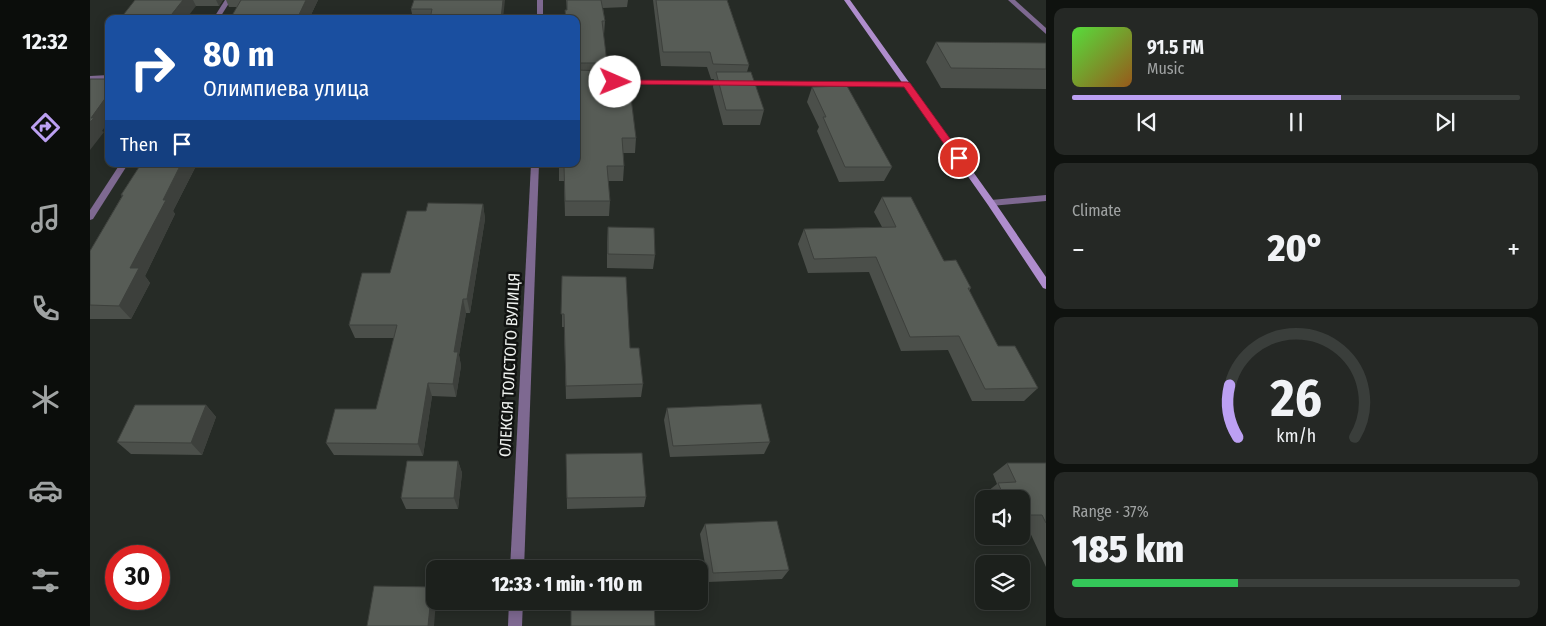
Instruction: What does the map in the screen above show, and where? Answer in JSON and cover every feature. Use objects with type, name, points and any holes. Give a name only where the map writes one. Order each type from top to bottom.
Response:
[{"type":"main road","points":[[847,0],[991,203],[1046,285]]},
{"type":"street","points":[[219,15],[228,0]]},
{"type":"street","points":[[540,0],[540,15]]},
{"type":"street","points":[[1010,0],[1046,32]]},
{"type":"street","points":[[90,78],[105,77]]},
{"type":"street","points":[[605,82],[907,85]]},
{"type":"street","points":[[90,217],[122,167]]},
{"type":"street","name":"ОЛЕКСІЯ ТОЛСТОГО ВУЛИЦЯ","points":[[517,560],[535,167]]},
{"type":"street","points":[[991,203],[1046,198]]},
{"type":"street","points":[[515,626],[516,610]]},
{"type":"building","points":[[135,0],[183,0],[171,15],[123,15]]},
{"type":"building","points":[[241,0],[306,0],[299,15],[232,15]]},
{"type":"building","points":[[414,0],[503,0],[501,15],[431,15],[432,9],[411,9]]},
{"type":"building","points":[[567,0],[601,0],[605,21],[602,21],[607,63],[580,63],[580,15],[566,15],[565,10],[567,10]]},
{"type":"building","points":[[656,0],[727,0],[749,65],[713,64],[710,52],[663,52]]},
{"type":"building","points":[[936,42],[1046,43],[1046,69],[951,68]]},
{"type":"building","points":[[580,70],[608,71],[609,81],[629,82],[636,138],[622,138],[624,166],[607,166],[610,201],[565,201],[564,167],[580,167]]},
{"type":"building","points":[[716,72],[751,72],[764,110],[726,110]]},
{"type":"building","points":[[90,79],[105,79],[105,99],[90,122]]},
{"type":"building","points":[[847,86],[892,167],[845,167],[823,117],[826,117],[812,87]]},
{"type":"building","points":[[139,167],[180,167],[163,200],[166,200],[130,268],[139,268],[119,306],[90,305],[90,251],[123,195],[121,195]]},
{"type":"building","points":[[882,197],[911,197],[944,261],[956,260],[971,288],[968,288],[998,346],[1015,346],[1038,388],[985,389],[959,336],[910,337],[876,257],[814,259],[804,229],[896,227]]},
{"type":"building","points":[[428,203],[483,204],[467,299],[463,299],[454,352],[458,352],[453,384],[428,383],[418,444],[326,443],[335,409],[376,409],[397,325],[349,325],[362,273],[390,273],[407,211],[426,211]]},
{"type":"building","points":[[608,227],[654,228],[655,255],[608,254]]},
{"type":"building","points":[[562,276],[626,277],[630,348],[639,348],[643,384],[566,386],[564,314],[561,314]]},
{"type":"building","points":[[761,404],[770,442],[673,446],[667,408]]},
{"type":"building","points":[[135,405],[206,405],[191,443],[117,442]]},
{"type":"building","points":[[642,453],[646,497],[567,498],[566,454]]},
{"type":"building","points":[[407,461],[458,461],[454,498],[401,498]]},
{"type":"building","points":[[1007,463],[1046,463],[1046,523],[1042,515],[1030,515],[1030,490],[1001,490],[998,483],[1016,482]]},
{"type":"building","points":[[777,521],[789,570],[713,573],[705,524]]},
{"type":"building","points":[[374,586],[426,587],[426,610],[430,610],[428,626],[367,626]]},
{"type":"building","points":[[571,610],[654,610],[655,626],[571,626]]},
{"type":"route","points":[[615,82],[907,85],[959,158]]}]
